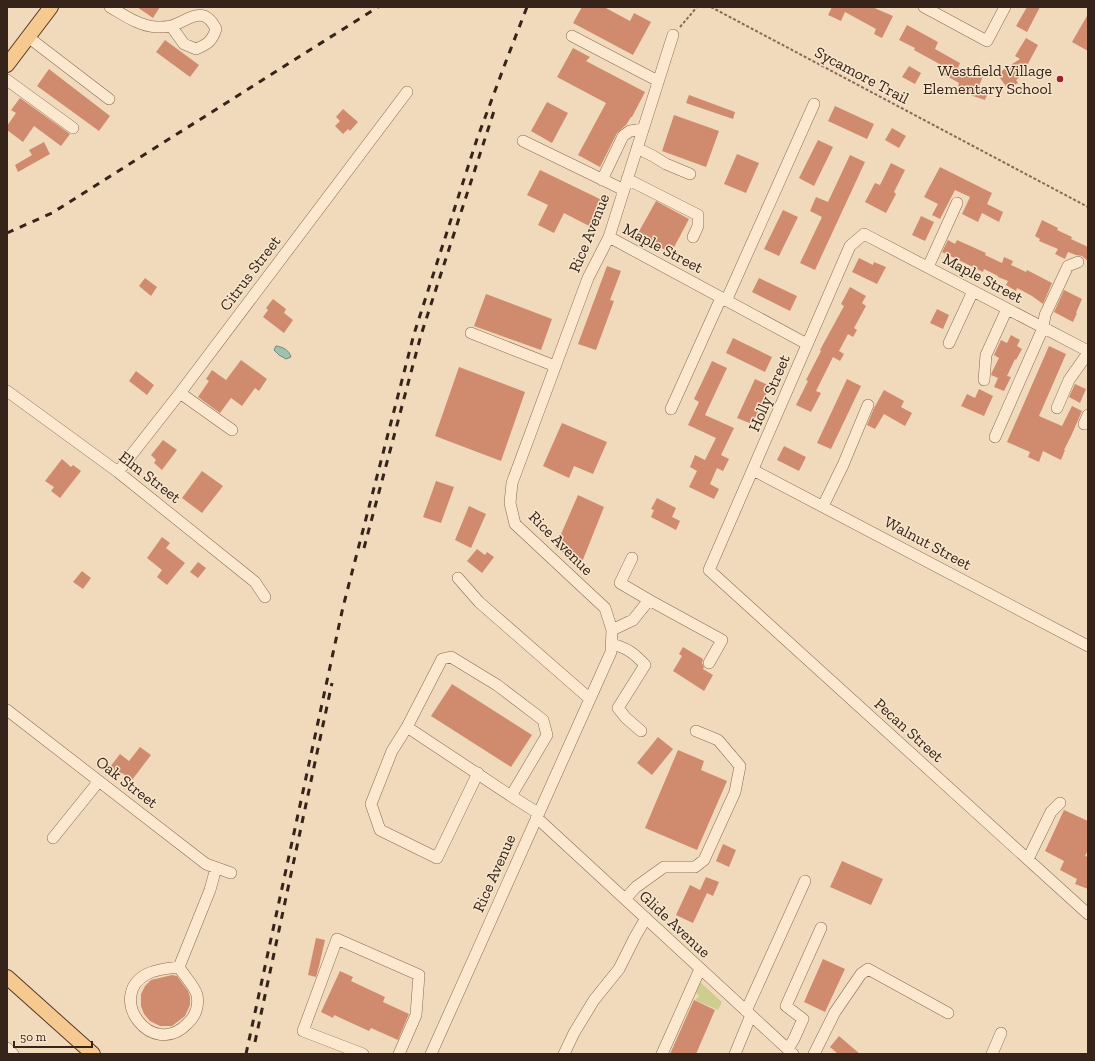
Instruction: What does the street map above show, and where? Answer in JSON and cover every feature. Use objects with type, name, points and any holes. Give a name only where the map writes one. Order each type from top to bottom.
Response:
[{"type":"main road","points":[[7,64],[51,7]]},
{"type":"main road","points":[[7,977],[93,1054]]},
{"type":"street","points":[[110,7],[141,24],[155,27],[171,26]]},
{"type":"street","points":[[924,7],[987,41],[1005,7]]},
{"type":"street","name":"Rice Avenue","points":[[431,1054],[611,652],[612,630],[605,608],[516,524],[510,503],[512,484],[555,366],[588,278],[608,237],[673,35]]},
{"type":"street","points":[[572,36],[658,81]]},
{"type":"street","points":[[28,37],[109,99]]},
{"type":"street","points":[[7,80],[73,128]]},
{"type":"street","name":"Citrus Street","points":[[118,472],[180,393],[407,92]]},
{"type":"street","points":[[671,409],[724,299],[814,104]]},
{"type":"street","points":[[602,180],[623,136],[630,131],[643,129]]},
{"type":"street","points":[[523,141],[624,190]]},
{"type":"street","points":[[637,148],[666,164],[690,174]]},
{"type":"street","points":[[627,179],[698,215],[698,226],[693,237]]},
{"type":"street","points":[[928,268],[957,203]]},
{"type":"street","name":"Maple Street","points":[[864,234],[1088,352]]},
{"type":"street","name":"Holly Street","points":[[709,570],[850,246],[864,234]]},
{"type":"street","name":"Maple Street","points":[[608,237],[807,344]]},
{"type":"street","points":[[995,437],[1043,328],[1045,315],[1068,266],[1078,262]]},
{"type":"street","points":[[949,343],[963,309],[973,291]]},
{"type":"street","points":[[984,380],[986,355],[1007,309]]},
{"type":"street","points":[[471,333],[555,366]]},
{"type":"street","points":[[1057,408],[1069,380],[1088,352]]},
{"type":"street","name":"Elm Street","points":[[7,391],[118,472],[255,582],[265,597]]},
{"type":"street","points":[[180,393],[232,430]]},
{"type":"street","points":[[823,506],[843,465],[868,405]]},
{"type":"street","name":"Walnut Street","points":[[753,470],[1088,646]]},
{"type":"street","points":[[632,558],[620,583],[722,640],[709,663]]},
{"type":"street","name":"Pecan Street","points":[[709,570],[1088,914]]},
{"type":"street","points":[[458,578],[479,602],[590,699]]},
{"type":"street","points":[[612,630],[633,620],[649,600]]},
{"type":"street","points":[[612,644],[634,653],[645,665],[618,708],[626,718],[641,731]]},
{"type":"street","points":[[478,773],[437,858],[380,830],[371,804],[392,751],[408,728],[442,659],[451,657],[497,685],[543,720],[547,735],[511,796]]},
{"type":"street","name":"Oak Street","points":[[7,710],[206,864],[231,873]]},
{"type":"street","name":"Glide Avenue","points":[[408,728],[478,773],[495,787],[511,796],[537,815],[700,969],[790,1051]]},
{"type":"street","points":[[625,899],[636,887],[664,867],[695,867],[704,860],[735,792],[740,766],[718,740],[696,731]]},
{"type":"street","points":[[53,838],[99,781]]},
{"type":"street","points":[[1028,860],[1050,812],[1060,803]]},
{"type":"street","points":[[179,966],[210,890],[216,868]]},
{"type":"street","points":[[734,1054],[752,1000],[805,881]]},
{"type":"street","points":[[564,1054],[574,1033],[594,1000],[619,969],[646,918]]},
{"type":"street","points":[[790,1051],[804,1019],[786,1006],[821,928]]},
{"type":"street","points":[[363,1054],[346,1051],[303,1031],[337,939],[419,975],[416,1015],[398,1054]]},
{"type":"street","points":[[179,966],[197,996],[194,1017],[184,1028],[175,1033],[166,1035],[153,1033],[142,1026],[136,1018],[131,1002],[132,990],[138,981],[147,974],[162,969],[179,966]]},
{"type":"street","points":[[662,1054],[700,969]]},
{"type":"street","points":[[814,1054],[835,1012],[861,974],[868,969],[948,1013]]},
{"type":"street","points":[[992,1054],[1001,1033]]},
{"type":"street","points":[[7,1048],[13,1054]]},
{"type":"path","points":[[673,35],[697,7]]},
{"type":"path","name":"Sycamore Trail","points":[[711,7],[1088,207]]},
{"type":"shaded area","points":[[276,346],[285,349],[289,352],[291,357],[286,359],[279,355],[274,350]]},
{"type":"shaded area","points":[[700,982],[722,1002],[718,1010],[695,1000],[699,996],[692,989]]},
{"type":"building","points":[[137,7],[160,7],[153,18]]},
{"type":"building","points":[[582,7],[604,7],[630,21],[634,13],[651,22],[633,55],[573,23]]},
{"type":"building","points":[[832,7],[872,7],[893,16],[882,38],[874,34],[876,29],[845,12],[841,21],[828,15]]},
{"type":"building","points":[[1027,7],[1040,7],[1027,32],[1016,26]]},
{"type":"building","points":[[1088,14],[1088,51],[1072,42]]},
{"type":"building","points":[[907,25],[938,42],[935,49],[960,63],[958,68],[983,76],[979,86],[989,90],[985,100],[964,93],[966,88],[958,86],[959,83],[940,72],[943,66],[914,50],[915,48],[899,40]]},
{"type":"building","points":[[1026,38],[1038,45],[1023,73],[1024,75],[1016,80],[1018,83],[1008,89],[997,74],[1020,59],[1015,56]]},
{"type":"building","points":[[165,40],[199,65],[190,77],[156,52]]},
{"type":"building","points":[[573,48],[590,57],[586,61],[645,92],[632,117],[617,133],[600,167],[578,155],[606,103],[557,77]]},
{"type":"building","points":[[909,66],[921,73],[915,84],[902,77]]},
{"type":"building","points":[[49,69],[110,116],[99,131],[37,86]]},
{"type":"building","points":[[689,95],[735,112],[733,119],[686,103]]},
{"type":"building","points":[[20,98],[70,134],[61,146],[34,126],[23,142],[7,130],[7,126],[16,113],[11,110]]},
{"type":"building","points":[[547,102],[568,113],[552,143],[531,131]]},
{"type":"building","points":[[835,106],[874,124],[867,139],[828,121]]},
{"type":"building","points":[[343,109],[358,122],[350,131],[348,129],[343,134],[335,126],[340,121],[336,117]]},
{"type":"building","points":[[674,115],[719,131],[706,167],[662,151]]},
{"type":"building","points":[[892,128],[906,136],[899,148],[885,140]]},
{"type":"building","points":[[818,140],[833,147],[814,186],[799,178]]},
{"type":"building","points":[[44,142],[50,154],[18,172],[15,165],[32,155],[29,150]]},
{"type":"building","points":[[737,154],[759,163],[746,193],[724,184]]},
{"type":"building","points":[[850,155],[865,162],[815,270],[800,263],[822,217],[810,211],[816,197],[828,202]]},
{"type":"building","points":[[891,163],[905,170],[894,192],[896,194],[886,213],[865,202],[875,183],[880,185]]},
{"type":"building","points":[[940,167],[992,193],[987,204],[1003,212],[999,222],[982,213],[978,222],[962,214],[970,197],[955,190],[940,219],[932,215],[938,204],[924,197]]},
{"type":"building","points":[[540,170],[604,201],[591,227],[564,213],[554,233],[538,225],[548,205],[527,195]]},
{"type":"building","points":[[656,201],[689,219],[671,253],[637,235]]},
{"type":"building","points":[[783,210],[798,217],[779,256],[764,249]]},
{"type":"building","points":[[921,216],[934,222],[925,241],[912,235]]},
{"type":"building","points":[[1042,220],[1058,228],[1057,230],[1072,237],[1071,239],[1088,247],[1088,261],[1082,256],[1068,252],[1065,259],[1055,254],[1058,249],[1039,241],[1040,239],[1035,236]]},
{"type":"building","points":[[948,240],[955,244],[957,240],[986,253],[985,255],[1002,263],[1004,257],[1013,261],[1011,265],[1026,272],[1027,270],[1052,283],[1043,304],[1017,288],[1016,291],[1006,285],[1008,281],[984,269],[983,272],[942,252]]},
{"type":"building","points":[[859,258],[873,265],[874,262],[886,267],[877,284],[852,272]]},
{"type":"building","points":[[607,266],[621,271],[610,300],[614,301],[596,350],[578,344]]},
{"type":"building","points":[[145,278],[157,287],[151,296],[139,286]]},
{"type":"building","points":[[759,278],[797,296],[790,311],[752,292]]},
{"type":"building","points":[[850,287],[866,296],[862,303],[866,306],[854,328],[857,330],[853,337],[848,334],[839,351],[844,354],[840,361],[833,357],[816,391],[821,393],[811,412],[796,405],[808,381],[806,380],[821,351],[820,350],[844,306],[841,304]]},
{"type":"building","points":[[1064,290],[1082,299],[1073,322],[1054,312]]},
{"type":"building","points":[[486,294],[552,319],[541,350],[474,326]]},
{"type":"building","points":[[273,299],[286,309],[284,313],[293,320],[284,333],[263,317],[268,310],[266,308]]},
{"type":"building","points":[[937,309],[949,315],[943,329],[930,323]]},
{"type":"building","points":[[1011,335],[1020,340],[1017,346],[1022,349],[1016,360],[1015,359],[1007,376],[1011,377],[1004,391],[994,387],[998,378],[991,375],[999,358],[994,355],[1001,340],[1007,343]]},
{"type":"building","points":[[733,338],[772,357],[765,372],[726,353]]},
{"type":"building","points":[[1049,346],[1066,354],[1039,416],[1062,426],[1072,406],[1082,411],[1061,460],[1043,451],[1039,462],[1028,457],[1030,452],[1007,442]]},
{"type":"building","points":[[241,360],[267,379],[259,391],[255,388],[242,406],[231,398],[220,413],[198,397],[209,381],[206,379],[212,370],[226,380]]},
{"type":"building","points":[[712,361],[727,368],[705,415],[734,428],[721,455],[729,459],[723,471],[717,468],[710,484],[719,489],[714,499],[689,487],[697,471],[690,467],[695,455],[705,460],[716,438],[688,425],[699,402],[694,399]]},
{"type":"building","points":[[459,367],[525,392],[501,461],[435,436]]},
{"type":"building","points":[[136,371],[154,385],[147,395],[129,381]]},
{"type":"building","points":[[755,379],[770,386],[752,424],[737,418]]},
{"type":"building","points":[[847,379],[861,386],[831,449],[817,443]]},
{"type":"building","points":[[1075,384],[1086,389],[1080,403],[1069,397]]},
{"type":"building","points":[[979,389],[993,396],[984,416],[961,406],[967,394],[975,398]]},
{"type":"building","points":[[884,390],[904,401],[901,407],[912,413],[905,426],[884,414],[875,429],[867,425]]},
{"type":"building","points":[[562,423],[607,442],[593,474],[574,466],[569,478],[543,466]]},
{"type":"building","points":[[163,440],[177,450],[162,470],[154,463],[156,460],[151,455]]},
{"type":"building","points":[[784,446],[806,457],[799,471],[777,460]]},
{"type":"building","points":[[62,459],[71,467],[73,465],[81,471],[60,498],[51,491],[54,487],[45,481]]},
{"type":"building","points":[[202,471],[223,486],[202,513],[182,498]]},
{"type":"building","points":[[436,481],[454,487],[441,523],[423,517]]},
{"type":"building","points":[[578,495],[604,507],[582,562],[555,548]]},
{"type":"building","points":[[657,498],[676,508],[672,517],[680,521],[676,530],[651,517],[654,510],[651,509]]},
{"type":"building","points":[[469,506],[486,514],[471,548],[455,540]]},
{"type":"building","points":[[162,537],[170,543],[166,548],[185,563],[167,585],[157,577],[162,570],[147,558]]},
{"type":"building","points":[[477,549],[485,555],[487,552],[494,557],[482,573],[467,561]]},
{"type":"building","points":[[198,562],[206,568],[198,578],[190,572]]},
{"type":"building","points":[[82,571],[91,578],[83,589],[73,582]]},
{"type":"building","points":[[683,647],[703,659],[703,669],[713,675],[704,691],[673,671],[682,656],[679,654]]},
{"type":"building","points":[[452,684],[532,735],[511,767],[431,716]]},
{"type":"building","points":[[658,737],[673,749],[652,775],[637,763]]},
{"type":"building","points":[[140,747],[151,755],[132,780],[122,773],[121,775],[110,767],[120,754],[129,761]]},
{"type":"building","points":[[678,750],[704,761],[701,770],[727,781],[697,850],[645,828]]},
{"type":"building","points":[[1064,810],[1088,821],[1088,850],[1085,856],[1088,857],[1088,889],[1075,884],[1077,879],[1060,870],[1064,861],[1045,851]]},
{"type":"building","points":[[723,844],[736,850],[729,867],[716,861]]},
{"type":"building","points":[[842,861],[883,879],[871,905],[830,887]]},
{"type":"building","points":[[706,877],[719,882],[713,896],[707,893],[693,923],[676,915],[690,885],[700,890]]},
{"type":"building","points":[[316,938],[325,940],[316,977],[308,975]]},
{"type":"building","points":[[823,959],[845,969],[825,1012],[804,1002]]},
{"type":"building","points":[[340,971],[353,977],[351,981],[385,997],[383,1002],[409,1014],[398,1040],[371,1028],[369,1031],[334,1015],[333,1018],[321,1012]]},
{"type":"building","points":[[172,975],[177,976],[188,991],[190,1005],[185,1016],[172,1026],[160,1026],[150,1021],[144,1014],[141,1006],[141,994],[145,986],[151,980]]},
{"type":"building","points":[[694,1000],[715,1010],[696,1054],[670,1054]]},
{"type":"building","points":[[839,1036],[860,1054],[838,1054],[830,1047]]},
{"type":"railway","points":[[7,233],[52,213],[378,7]]},
{"type":"railway","points":[[246,1054],[343,607],[414,334],[477,139],[527,7]]},
{"type":"railway","points":[[364,548],[421,335],[494,111]]},
{"type":"railway","points":[[255,1042],[332,683]]},
{"type":"place","name":"Westfield Village Elementary School","points":[[1060,79]]}]
